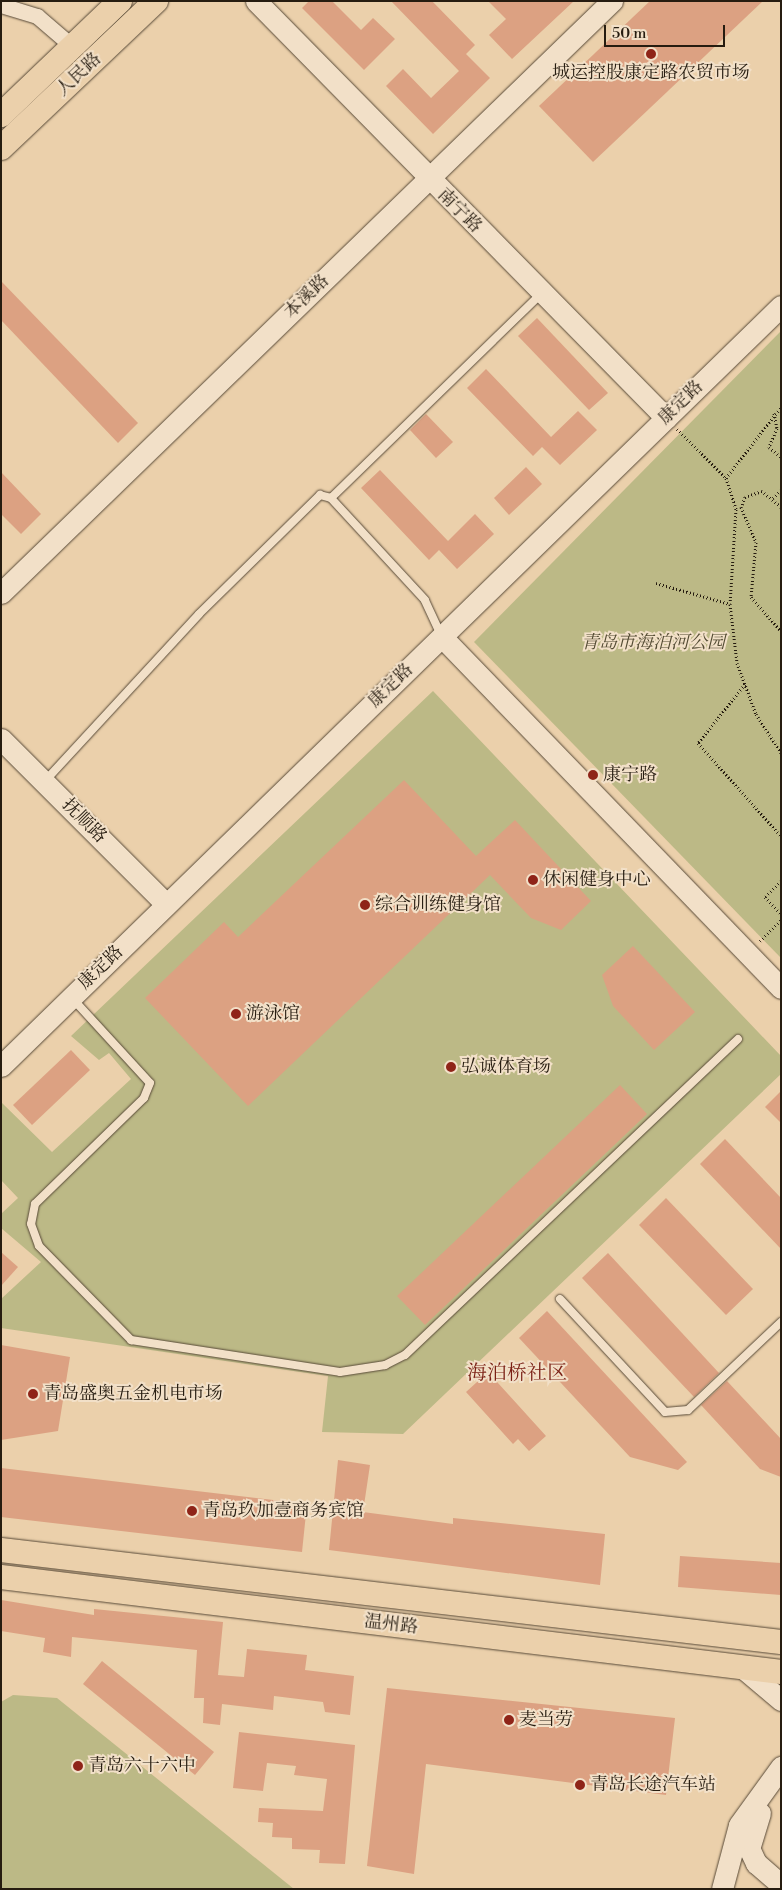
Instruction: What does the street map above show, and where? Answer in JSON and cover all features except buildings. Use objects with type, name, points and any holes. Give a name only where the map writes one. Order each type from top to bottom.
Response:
[{"type":"main road","name":"人民路","points":[[1,115],[120,1]]},
{"type":"main road","name":"人民路","points":[[1,148],[156,1]]},
{"type":"main road","name":"温州路","points":[[1,1550],[781,1642]]},
{"type":"main road","name":"温州路","points":[[1,1578],[781,1672]]},
{"type":"street","name":"南宁路","points":[[256,1],[428,180],[666,418]]},
{"type":"street","name":"本溪路","points":[[1,593],[612,1]]},
{"type":"street","points":[[1,5],[37,16],[73,47]]},
{"type":"street","name":"康定路","points":[[1,1066],[781,306]]},
{"type":"street","points":[[442,636],[781,988]]},
{"type":"street","name":"抚顺路","points":[[1,739],[166,904]]},
{"type":"street","points":[[742,1668],[781,1700]]},
{"type":"street","points":[[722,1889],[739,1825],[781,1767]]},
{"type":"street","points":[[781,1785],[759,1815],[749,1848],[756,1863],[781,1886]]},
{"type":"lane","points":[[331,498],[542,293]]},
{"type":"lane","points":[[44,782],[213,601],[320,495],[331,498],[425,600],[442,636]]},
{"type":"lane","points":[[71,997],[150,1083],[144,1098],[35,1204],[31,1224],[39,1246],[131,1340],[340,1372],[384,1365],[405,1355],[738,1039]]},
{"type":"lane","points":[[560,1299],[665,1412],[688,1410],[781,1322]]},
{"type":"path","points":[[726,478],[774,413],[781,407]]},
{"type":"path","points":[[774,413],[778,428],[769,447],[781,457]]},
{"type":"path","points":[[666,418],[726,478],[736,509],[730,604],[738,662],[756,714],[781,753]]},
{"type":"path","points":[[781,506],[762,490],[744,497],[741,507],[756,542],[751,597],[781,631]]},
{"type":"path","points":[[773,498],[781,490]]},
{"type":"path","points":[[656,583],[730,604]]},
{"type":"path","points":[[745,684],[698,743],[781,836]]},
{"type":"path","points":[[781,881],[764,897],[781,914]]},
{"type":"path","points":[[747,954],[781,920]]},
{"type":"green space","name":"青岛市海泊河公园","points":[[781,331],[781,958],[474,642]]},
{"type":"green space","name":"弘诚体育场","points":[[433,691],[781,1056],[781,1074],[403,1434],[322,1432],[328,1376],[1,1328],[1,1299],[41,1262],[1,1228],[1,1214],[18,1198],[1,1180],[1,1102],[52,1152],[131,1079],[109,1053],[99,1060],[71,1036]]},
{"type":"green space","name":"青岛六十六中","points":[[13,1695],[57,1698],[294,1889],[1,1889],[1,1702]]},
{"type":"place","name":"城运控股康定路农贸市场","points":[[651,54]]},
{"type":"place","name":"康宁路","points":[[593,775]]},
{"type":"place","name":"休闲健身中心","points":[[533,880]]},
{"type":"place","name":"综合训练健身馆","points":[[365,905]]},
{"type":"place","name":"游泳馆","points":[[236,1014]]},
{"type":"place","name":"弘诚体育场","points":[[451,1067]]},
{"type":"place","name":"青岛盛奥五金机电市场","points":[[33,1394]]},
{"type":"place","name":"青岛玖加壹商务宾馆","points":[[192,1511]]},
{"type":"place","name":"麦当劳","points":[[509,1720]]},
{"type":"place","name":"青岛六十六中","points":[[78,1766]]},
{"type":"place","name":"青岛长途汽车站","points":[[580,1785]]},
{"type":"district","name":"海泊桥社区","points":[[517,1373]]}]
